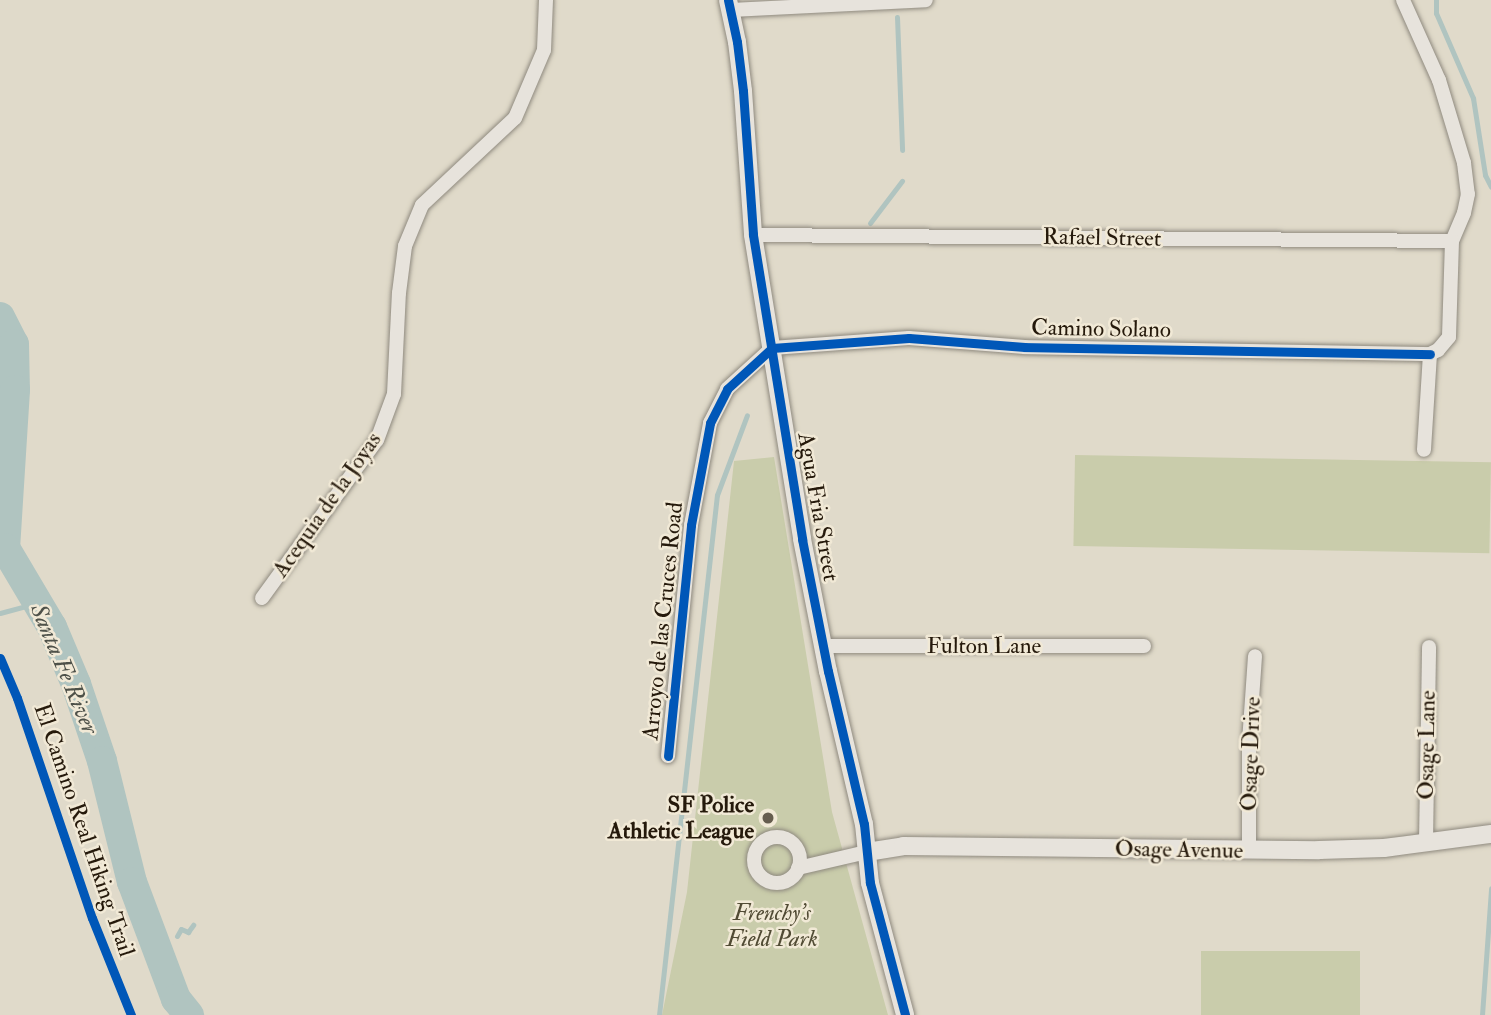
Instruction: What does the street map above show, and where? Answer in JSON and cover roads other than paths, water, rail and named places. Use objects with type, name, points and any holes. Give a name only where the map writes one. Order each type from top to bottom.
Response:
[{"type":"street","name":"Acequia de la Joyas","points":[[262,598],[377,440],[394,394],[398,293],[405,246],[422,205],[515,118],[544,50],[545,0]]},
{"type":"street","points":[[729,5],[926,0]]},
{"type":"street","points":[[1403,0],[1438,80],[1464,163],[1468,194],[1464,213],[1452,242],[1449,337],[1438,350],[1430,354],[1424,450]]},
{"type":"street","name":"Agua Fria Street","points":[[729,5],[743,91],[752,235],[802,539],[864,824],[870,883],[905,1015]]},
{"type":"street","name":"Rafael Street","points":[[752,235],[1452,242]]},
{"type":"street","name":"Camino Solano","points":[[772,348],[909,338],[1025,347],[1430,354]]},
{"type":"street","name":"Arroyo de las Cruces Road","points":[[668,756],[691,525],[710,423],[727,389],[772,348]]},
{"type":"street","name":"Fulton Lane","points":[[824,646],[1144,646]]},
{"type":"street","name":"Osage Lane","points":[[1426,842],[1429,647]]},
{"type":"street","name":"Osage Drive","points":[[1249,851],[1249,742],[1255,656]]},
{"type":"street","name":"Osage Avenue","points":[[867,852],[903,846],[1249,851],[1384,848],[1486,834]]},
{"type":"street","points":[[799,868],[867,852]]},
{"type":"waterway","points":[[1436,0],[1436,13],[1473,98],[1485,175],[1491,187]]},
{"type":"waterway","points":[[897,17],[902,150]]},
{"type":"waterway","points":[[870,223],[902,181]]},
{"type":"waterway","name":"Santa Fe River","points":[[0,317],[14,344],[15,390],[5,548],[52,627],[76,684],[102,761],[132,882],[176,999],[189,1015]]},
{"type":"waterway","points":[[659,1015],[717,495],[747,415]]},
{"type":"waterway","points":[[0,613],[37,603]]},
{"type":"waterway","points":[[1482,1015],[1491,888]]},
{"type":"waterway","points":[[177,936],[181,929],[188,932],[193,925]]},
{"type":"place","name":"SF Police Athletic League","points":[[768,818]]},
{"type":"park label","name":"Frenchy's Field Park","points":[[772,926]]}]
